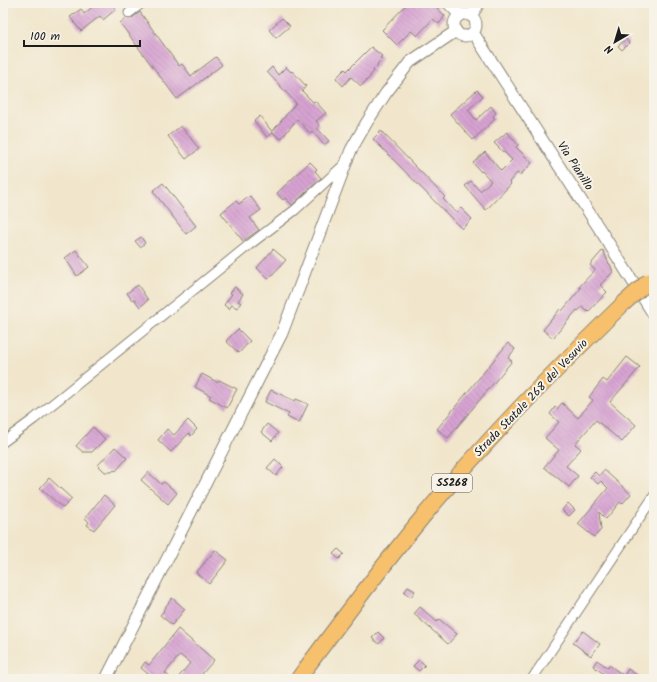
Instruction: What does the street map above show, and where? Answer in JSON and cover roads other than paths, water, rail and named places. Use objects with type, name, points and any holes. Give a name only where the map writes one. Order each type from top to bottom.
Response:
[{"type":"highway","name":"Strada Statale 268 del Vesuvio","points":[[310,679],[430,523],[514,428],[652,282]]},
{"type":"highway","name":"Strada Statale 268 del Vesuvio","points":[[298,679],[380,570],[422,518],[506,422],[554,372],[628,307]]},
{"type":"street","points":[[129,13],[142,3]]},
{"type":"street","points":[[448,3],[465,16],[475,21],[475,27],[469,35],[462,35],[456,31],[454,24],[457,17],[465,16],[479,3]]},
{"type":"street","points":[[106,679],[282,333],[351,150],[386,93],[410,62],[456,31]]},
{"type":"street","name":"Via Pianillo","points":[[472,33],[489,56],[654,315]]},
{"type":"street","points":[[3,442],[34,419],[243,250],[295,210],[347,162]]},
{"type":"street","points":[[532,679],[654,496]]}]
